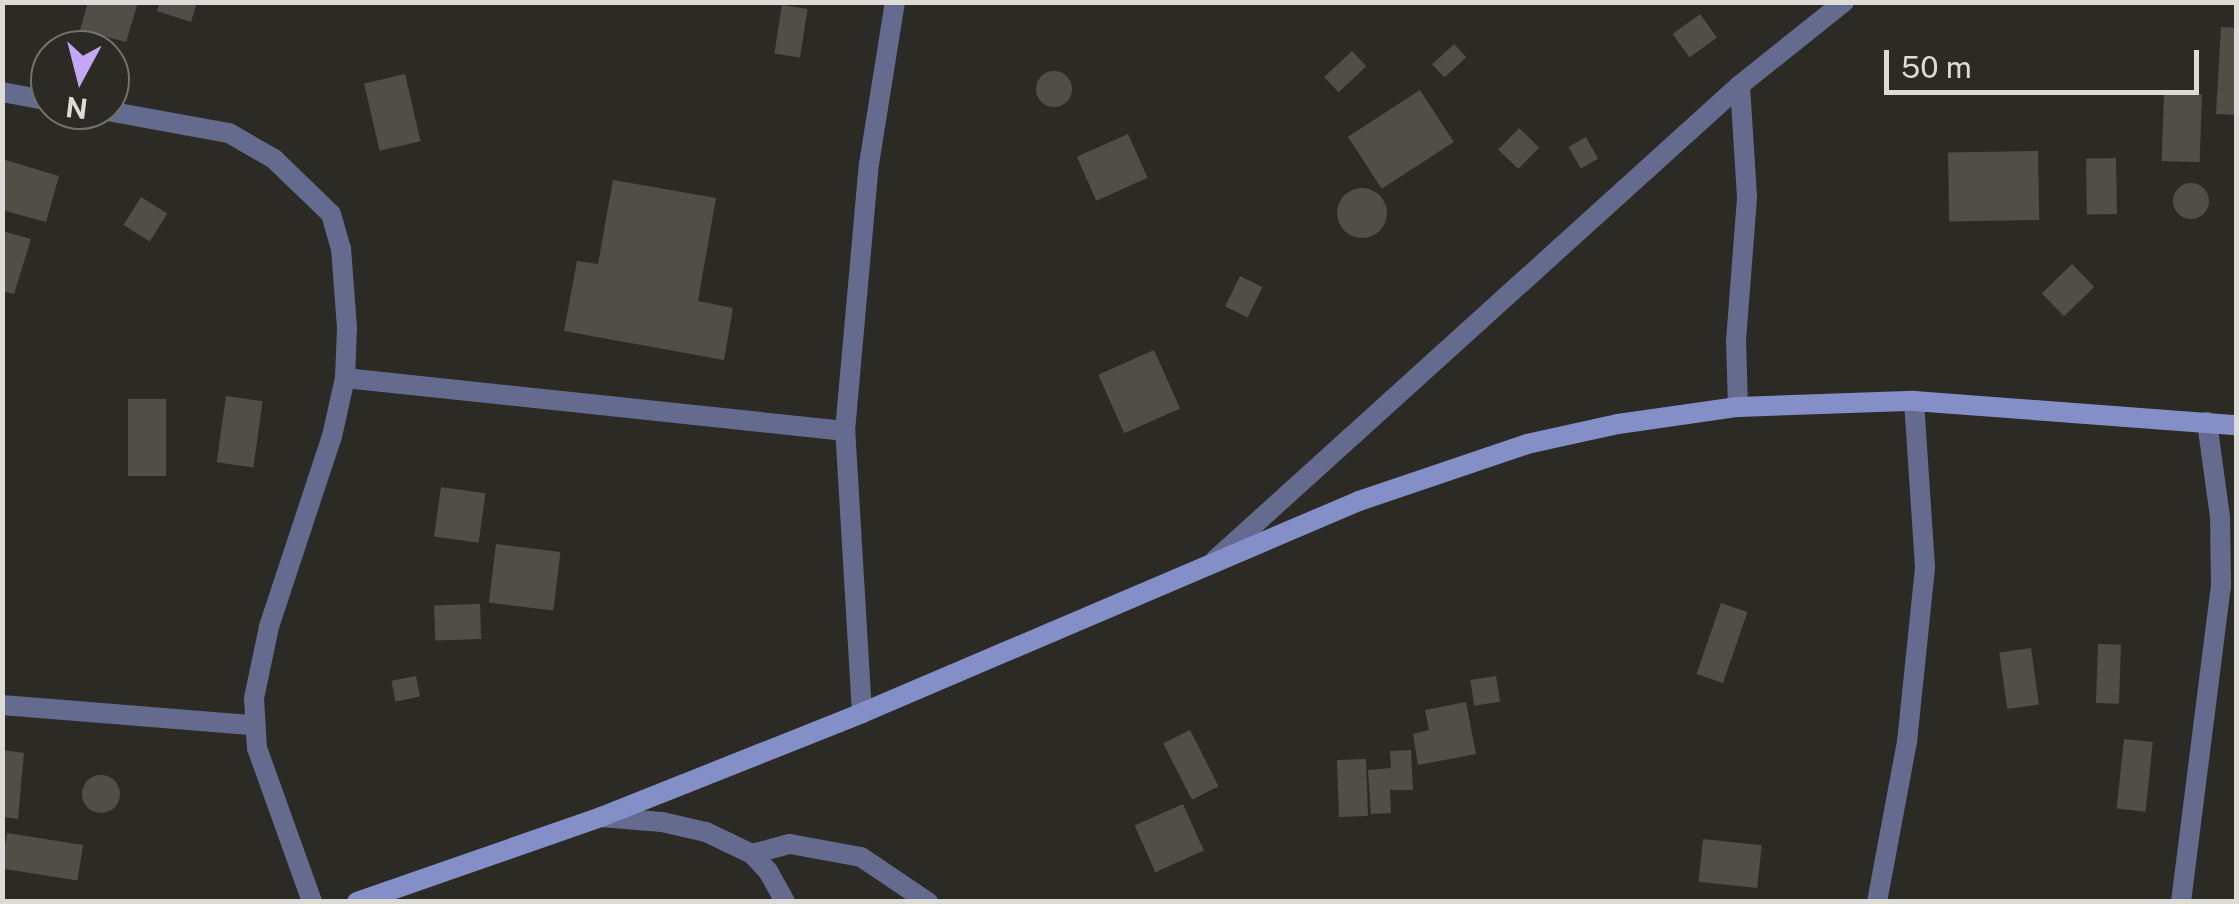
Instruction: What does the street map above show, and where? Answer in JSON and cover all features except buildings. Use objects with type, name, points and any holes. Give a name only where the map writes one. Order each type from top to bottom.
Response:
[{"type":"street","points":[[862,713],[845,430],[870,164],[895,2]]},
{"type":"street","points":[[1215,560],[1428,362],[1740,84],[1844,2]]},
{"type":"street","points":[[1738,407],[1736,340],[1748,197],[1740,84]]},
{"type":"street","points":[[2,92],[30,97]]},
{"type":"street","points":[[130,115],[229,133],[274,159],[331,214],[345,281],[344,378],[332,436],[269,627],[254,698],[253,724],[312,902]]},
{"type":"street","points":[[344,378],[845,430]]},
{"type":"street","points":[[1877,902],[1907,742],[1925,567],[1914,401]]},
{"type":"street","points":[[357,902],[601,817],[862,713],[1215,560],[1360,502],[1527,444],[1618,424],[1738,407],[1914,401],[2236,425]]},
{"type":"street","points":[[2181,902],[2221,586],[2220,516],[2207,422]]},
{"type":"street","points":[[2,705],[253,724]]},
{"type":"street","points":[[601,817],[662,822],[706,832],[752,854],[768,872],[784,902]]},
{"type":"street","points":[[752,854],[790,844],[861,857],[928,902]]}]
